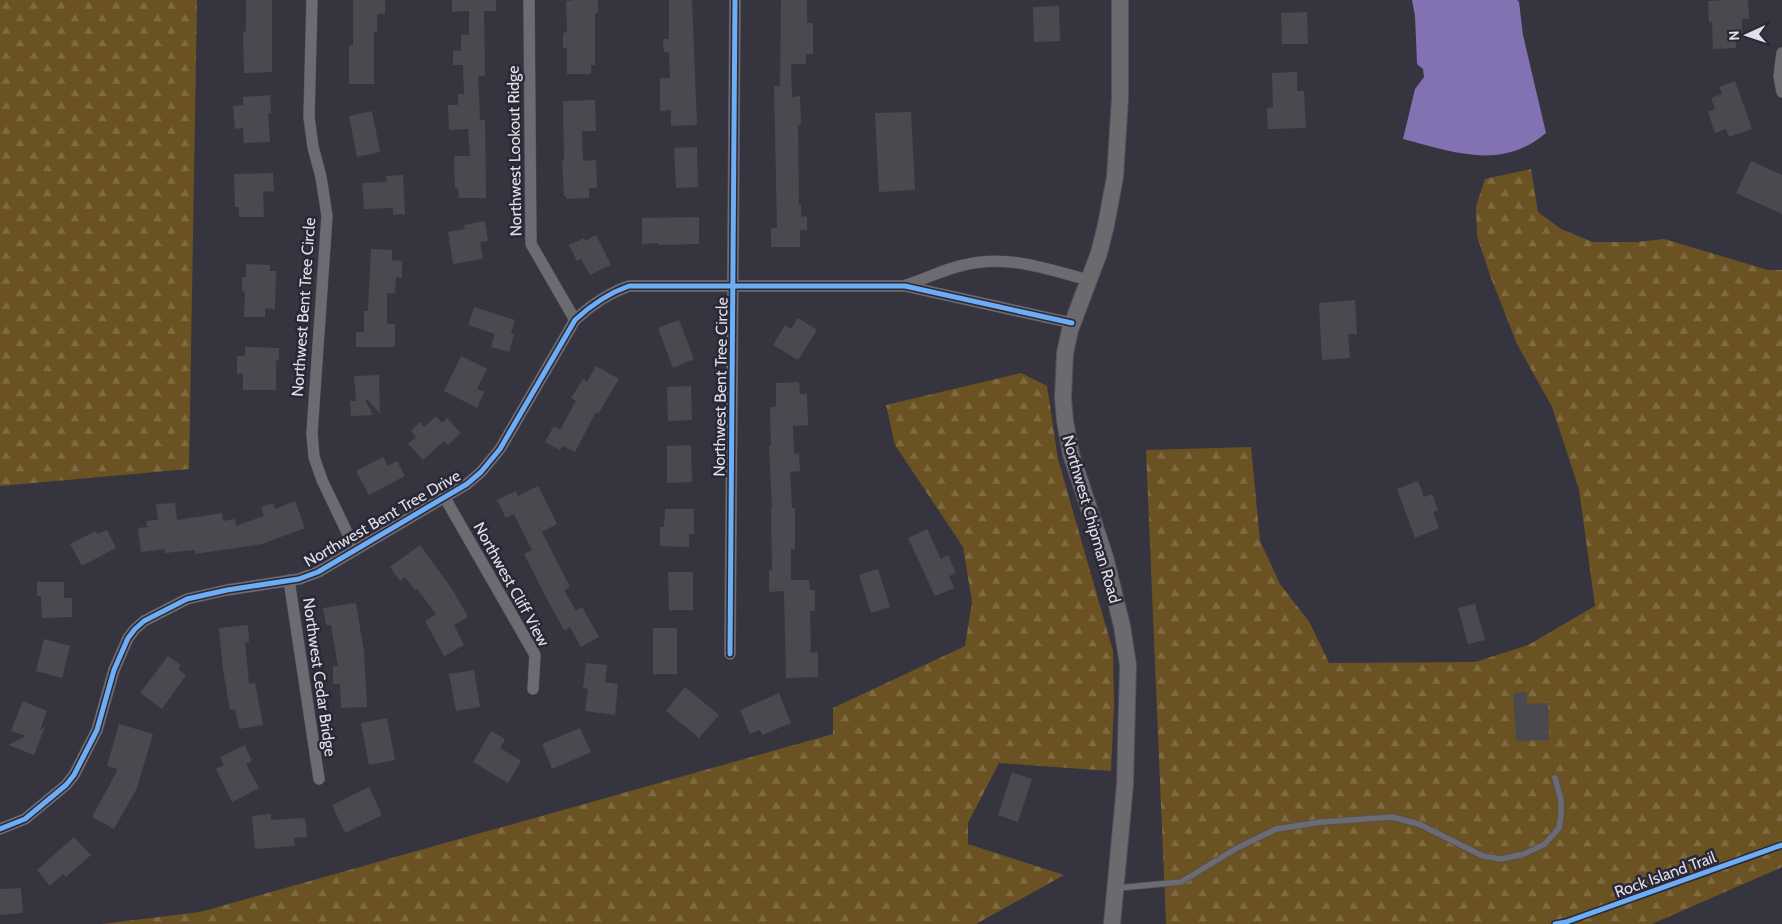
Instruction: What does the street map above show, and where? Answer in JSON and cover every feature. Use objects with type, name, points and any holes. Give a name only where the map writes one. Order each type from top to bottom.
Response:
[{"type":"main road","name":"Northwest Chipman Road","points":[[1112,924],[1125,785],[1128,665],[1122,626],[1105,557],[1074,462],[1065,421],[1063,398],[1065,353],[1072,323],[1098,253],[1116,177],[1120,98],[1120,0]]},
{"type":"street","name":"Northwest Bent Tree Circle","points":[[312,0],[309,117],[327,216],[312,433],[314,457],[322,480],[355,549]]},
{"type":"street","name":"Northwest Lookout Ridge","points":[[529,0],[531,244],[575,320]]},
{"type":"street","name":"Northwest Bent Tree Circle","points":[[730,654],[736,0]]},
{"type":"street","points":[[1782,53],[1779,76],[1782,92]]},
{"type":"street","name":"Northwest Bent Tree Drive","points":[[905,286],[964,265],[990,261],[1022,262],[1088,280]]},
{"type":"street","name":"Northwest Bent Tree Drive","points":[[0,829],[25,819],[66,785],[74,775],[97,730],[114,670],[128,638],[140,625],[171,606],[187,599],[227,590],[289,580],[318,572],[467,484],[481,472],[500,449],[575,320],[583,312],[616,291],[629,286],[905,286],[1072,323]]},
{"type":"street","name":"Northwest Cliff View","points":[[445,498],[535,655],[533,689]]},
{"type":"street","name":"Northwest Cedar Bridge","points":[[289,580],[319,779]]},
{"type":"lane","points":[[1116,889],[1181,882],[1237,848],[1276,829],[1328,822],[1392,817],[1419,824],[1483,856],[1501,859],[1524,854],[1545,844],[1559,828],[1561,800],[1555,778]]},
{"type":"green space","points":[[0,0],[197,0],[189,469],[0,486]]},
{"type":"green space","points":[[1531,169],[1538,212],[1561,229],[1593,242],[1636,242],[1664,239],[1768,270],[1782,270],[1782,867],[1652,924],[1166,924],[1146,450],[1251,447],[1260,541],[1280,584],[1310,623],[1329,663],[1475,662],[1528,645],[1595,606],[1579,489],[1552,407],[1517,344],[1477,236],[1476,206],[1485,179]]},
{"type":"green space","points":[[1021,373],[1047,386],[1058,459],[1113,651],[1114,704],[1111,771],[999,763],[968,823],[968,844],[1064,875],[976,924],[102,924],[200,912],[833,734],[833,708],[965,646],[972,602],[963,547],[895,445],[886,405]]},
{"type":"shaded area","points":[[1412,0],[1517,0],[1519,2],[1523,35],[1546,133],[1529,145],[1512,152],[1494,155],[1459,153],[1403,139],[1415,89],[1424,77],[1423,69],[1417,64],[1415,16]]},
{"type":"building","points":[[246,0],[272,0],[272,72],[244,73],[243,32],[246,31]]},
{"type":"building","points":[[353,0],[385,0],[385,14],[377,14],[377,32],[374,32],[374,84],[349,84],[349,45],[353,45]]},
{"type":"building","points":[[452,0],[496,0],[496,11],[484,11],[485,76],[478,76],[480,120],[485,120],[486,198],[459,198],[458,188],[455,188],[454,156],[470,156],[468,129],[449,130],[448,105],[458,105],[458,94],[464,94],[463,65],[453,65],[453,51],[461,51],[461,35],[469,35],[469,11],[452,12]]},
{"type":"building","points":[[598,0],[598,13],[595,13],[595,65],[591,65],[591,74],[567,74],[567,48],[563,48],[563,33],[567,32],[566,1]]},
{"type":"building","points":[[669,0],[692,0],[697,125],[671,126],[671,110],[660,111],[660,78],[670,78],[669,52],[664,52],[663,39],[669,39]]},
{"type":"building","points":[[781,0],[807,0],[807,23],[813,23],[813,54],[806,54],[806,64],[791,64],[792,97],[800,96],[801,125],[798,125],[799,205],[801,205],[801,217],[807,216],[807,230],[800,230],[800,247],[771,247],[771,228],[777,228],[774,86],[780,86]]},
{"type":"building","points":[[1748,0],[1749,19],[1742,19],[1742,33],[1735,34],[1736,48],[1713,49],[1712,22],[1709,22],[1708,1]]},
{"type":"building","points":[[1059,6],[1060,41],[1034,42],[1033,7]]},
{"type":"building","points":[[1307,12],[1308,44],[1282,44],[1281,13]]},
{"type":"building","points":[[1297,72],[1297,91],[1304,91],[1306,128],[1268,129],[1267,108],[1273,107],[1272,73]]},
{"type":"building","points":[[1735,81],[1752,129],[1729,137],[1726,129],[1715,133],[1708,112],[1715,109],[1711,98],[1722,94],[1719,87]]},
{"type":"building","points":[[270,95],[271,113],[268,113],[270,142],[244,143],[243,128],[235,129],[233,106],[243,105],[243,97]]},
{"type":"building","points":[[595,100],[596,131],[582,131],[583,161],[596,160],[597,188],[589,188],[589,198],[566,199],[566,196],[564,196],[562,161],[564,161],[563,101]]},
{"type":"building","points":[[372,111],[380,152],[357,157],[349,116]]},
{"type":"building","points":[[911,112],[915,190],[879,192],[875,113]]},
{"type":"building","points":[[697,147],[698,187],[676,188],[674,148]]},
{"type":"building","points":[[1751,161],[1782,175],[1782,214],[1736,193]]},
{"type":"building","points":[[273,173],[274,191],[263,192],[264,217],[239,217],[239,207],[235,207],[234,174]]},
{"type":"building","points":[[403,175],[405,214],[393,215],[393,208],[364,209],[362,183],[387,182],[386,176]]},
{"type":"building","points":[[699,217],[699,244],[642,244],[642,218]]},
{"type":"building","points":[[485,221],[488,241],[480,242],[483,259],[453,264],[448,232],[465,229],[464,225]]},
{"type":"building","points":[[596,235],[611,265],[590,275],[581,259],[577,261],[569,245],[584,238],[585,241]]},
{"type":"building","points":[[371,249],[392,250],[392,260],[402,261],[402,278],[396,277],[395,293],[387,293],[387,324],[395,324],[395,347],[356,347],[356,332],[364,332],[364,311],[368,311]]},
{"type":"building","points":[[246,264],[270,265],[270,271],[276,271],[275,309],[265,308],[265,317],[244,317],[245,292],[242,291],[242,277],[246,277]]},
{"type":"building","points":[[1355,300],[1357,334],[1348,334],[1350,358],[1322,360],[1319,303]]},
{"type":"building","points":[[474,307],[515,320],[511,333],[514,334],[509,352],[491,347],[495,334],[468,325]]},
{"type":"building","points":[[798,318],[817,330],[798,360],[773,345],[785,325],[791,329]]},
{"type":"building","points":[[679,320],[694,359],[673,368],[658,328]]},
{"type":"building","points":[[245,347],[279,348],[279,361],[276,360],[276,390],[243,390],[243,374],[237,374],[237,356],[245,356]]},
{"type":"building","points":[[461,356],[487,369],[477,389],[484,392],[477,408],[444,391]]},
{"type":"building","points":[[596,366],[619,379],[598,414],[596,412],[575,452],[563,446],[560,450],[545,442],[554,426],[560,430],[576,401],[571,398],[583,379],[587,382]]},
{"type":"building","points":[[379,375],[380,414],[367,399],[365,400],[373,415],[351,416],[350,401],[356,401],[354,376]]},
{"type":"building","points":[[799,382],[800,394],[807,394],[808,425],[793,426],[794,454],[799,453],[800,471],[790,472],[792,508],[795,508],[795,549],[791,549],[791,580],[809,580],[810,590],[815,590],[815,611],[810,611],[811,653],[818,652],[818,677],[786,678],[784,591],[769,592],[769,570],[772,570],[770,407],[776,407],[776,383]]},
{"type":"building","points":[[691,386],[692,420],[668,421],[667,387]]},
{"type":"building","points":[[436,416],[442,423],[447,418],[461,433],[448,445],[444,441],[423,460],[408,444],[416,437],[411,431],[420,422],[424,427]]},
{"type":"building","points":[[691,445],[692,482],[667,483],[667,446]]},
{"type":"building","points":[[383,457],[388,466],[397,461],[405,476],[369,495],[356,471]]},
{"type":"building","points":[[1418,481],[1424,497],[1432,494],[1438,510],[1433,512],[1439,528],[1415,538],[1397,489]]},
{"type":"building","points":[[538,486],[557,524],[542,532],[570,587],[564,590],[576,611],[582,607],[599,637],[581,647],[570,627],[564,630],[524,554],[532,550],[514,514],[506,518],[497,500],[516,491],[518,496]]},
{"type":"building","points":[[295,501],[305,528],[262,544],[195,554],[195,550],[165,553],[165,549],[141,552],[138,528],[147,527],[146,521],[158,520],[156,504],[175,503],[177,520],[222,513],[223,521],[235,519],[236,526],[264,516],[261,507],[273,503],[275,509]]},
{"type":"building","points":[[665,509],[694,509],[694,534],[689,534],[689,547],[660,546],[660,527],[664,527]]},
{"type":"building","points":[[927,529],[941,559],[948,555],[956,573],[949,576],[954,588],[935,596],[908,538]]},
{"type":"building","points":[[107,530],[116,548],[82,566],[70,544],[96,531],[97,534]]},
{"type":"building","points":[[420,545],[452,589],[468,617],[454,625],[464,645],[444,656],[425,621],[436,614],[417,589],[415,590],[405,577],[400,581],[390,567]]},
{"type":"building","points":[[878,569],[890,607],[871,613],[859,575]]},
{"type":"building","points":[[668,572],[693,572],[693,610],[669,610]]},
{"type":"building","points":[[37,582],[64,582],[64,598],[72,598],[72,617],[42,618],[41,596],[37,596]]},
{"type":"building","points":[[356,603],[364,652],[367,707],[341,708],[340,684],[333,684],[333,666],[338,666],[331,625],[326,625],[323,608]]},
{"type":"building","points":[[1475,604],[1485,640],[1468,644],[1458,608]]},
{"type":"building","points":[[248,625],[249,642],[245,642],[249,684],[255,683],[263,725],[239,729],[235,709],[230,710],[223,670],[219,628]]},
{"type":"building","points":[[653,628],[677,628],[677,674],[653,674]]},
{"type":"building","points":[[44,639],[70,646],[62,678],[36,671]]},
{"type":"building","points":[[168,656],[181,665],[178,669],[186,675],[162,709],[140,693]]},
{"type":"building","points":[[586,663],[607,665],[605,682],[618,684],[615,715],[585,711],[588,689],[583,688]]},
{"type":"building","points":[[474,670],[480,707],[456,711],[449,674]]},
{"type":"building","points":[[685,687],[719,715],[699,738],[666,711]]},
{"type":"building","points":[[1527,692],[1527,704],[1548,703],[1549,740],[1516,741],[1513,693]]},
{"type":"building","points":[[779,693],[791,723],[762,735],[760,730],[750,734],[740,710]]},
{"type":"building","points":[[23,701],[47,711],[40,730],[45,727],[34,755],[8,745],[26,736],[11,731]]},
{"type":"building","points":[[387,718],[395,760],[369,765],[361,723]]},
{"type":"building","points":[[119,724],[153,734],[137,788],[114,829],[92,817],[118,769],[107,766]]},
{"type":"building","points":[[580,728],[591,752],[552,769],[542,744]]},
{"type":"building","points":[[491,731],[505,739],[500,748],[521,761],[508,783],[473,762]]},
{"type":"building","points":[[245,745],[252,761],[246,764],[259,788],[232,802],[216,769],[224,765],[220,757]]},
{"type":"building","points":[[1012,772],[1032,779],[1018,822],[998,815]]},
{"type":"building","points":[[369,787],[382,815],[345,833],[332,805]]},
{"type":"building","points":[[271,814],[271,820],[305,818],[307,837],[294,838],[295,846],[255,849],[252,816]]},
{"type":"building","points":[[74,837],[91,855],[66,877],[63,874],[50,886],[37,870]]},
{"type":"building","points":[[21,888],[23,913],[0,915],[0,889]]},
{"type":"cycle path","points":[[730,654],[735,0]]},
{"type":"cycle path","points":[[0,829],[25,819],[66,785],[74,775],[97,730],[114,670],[128,638],[144,621],[187,599],[227,590],[299,579],[318,572],[467,484],[481,472],[500,449],[575,320],[593,305],[614,292],[629,286],[905,286],[1072,323]]},
{"type":"cycle path","name":"Rock Island Trail","points":[[1555,924],[1566,922],[1782,845]]}]
